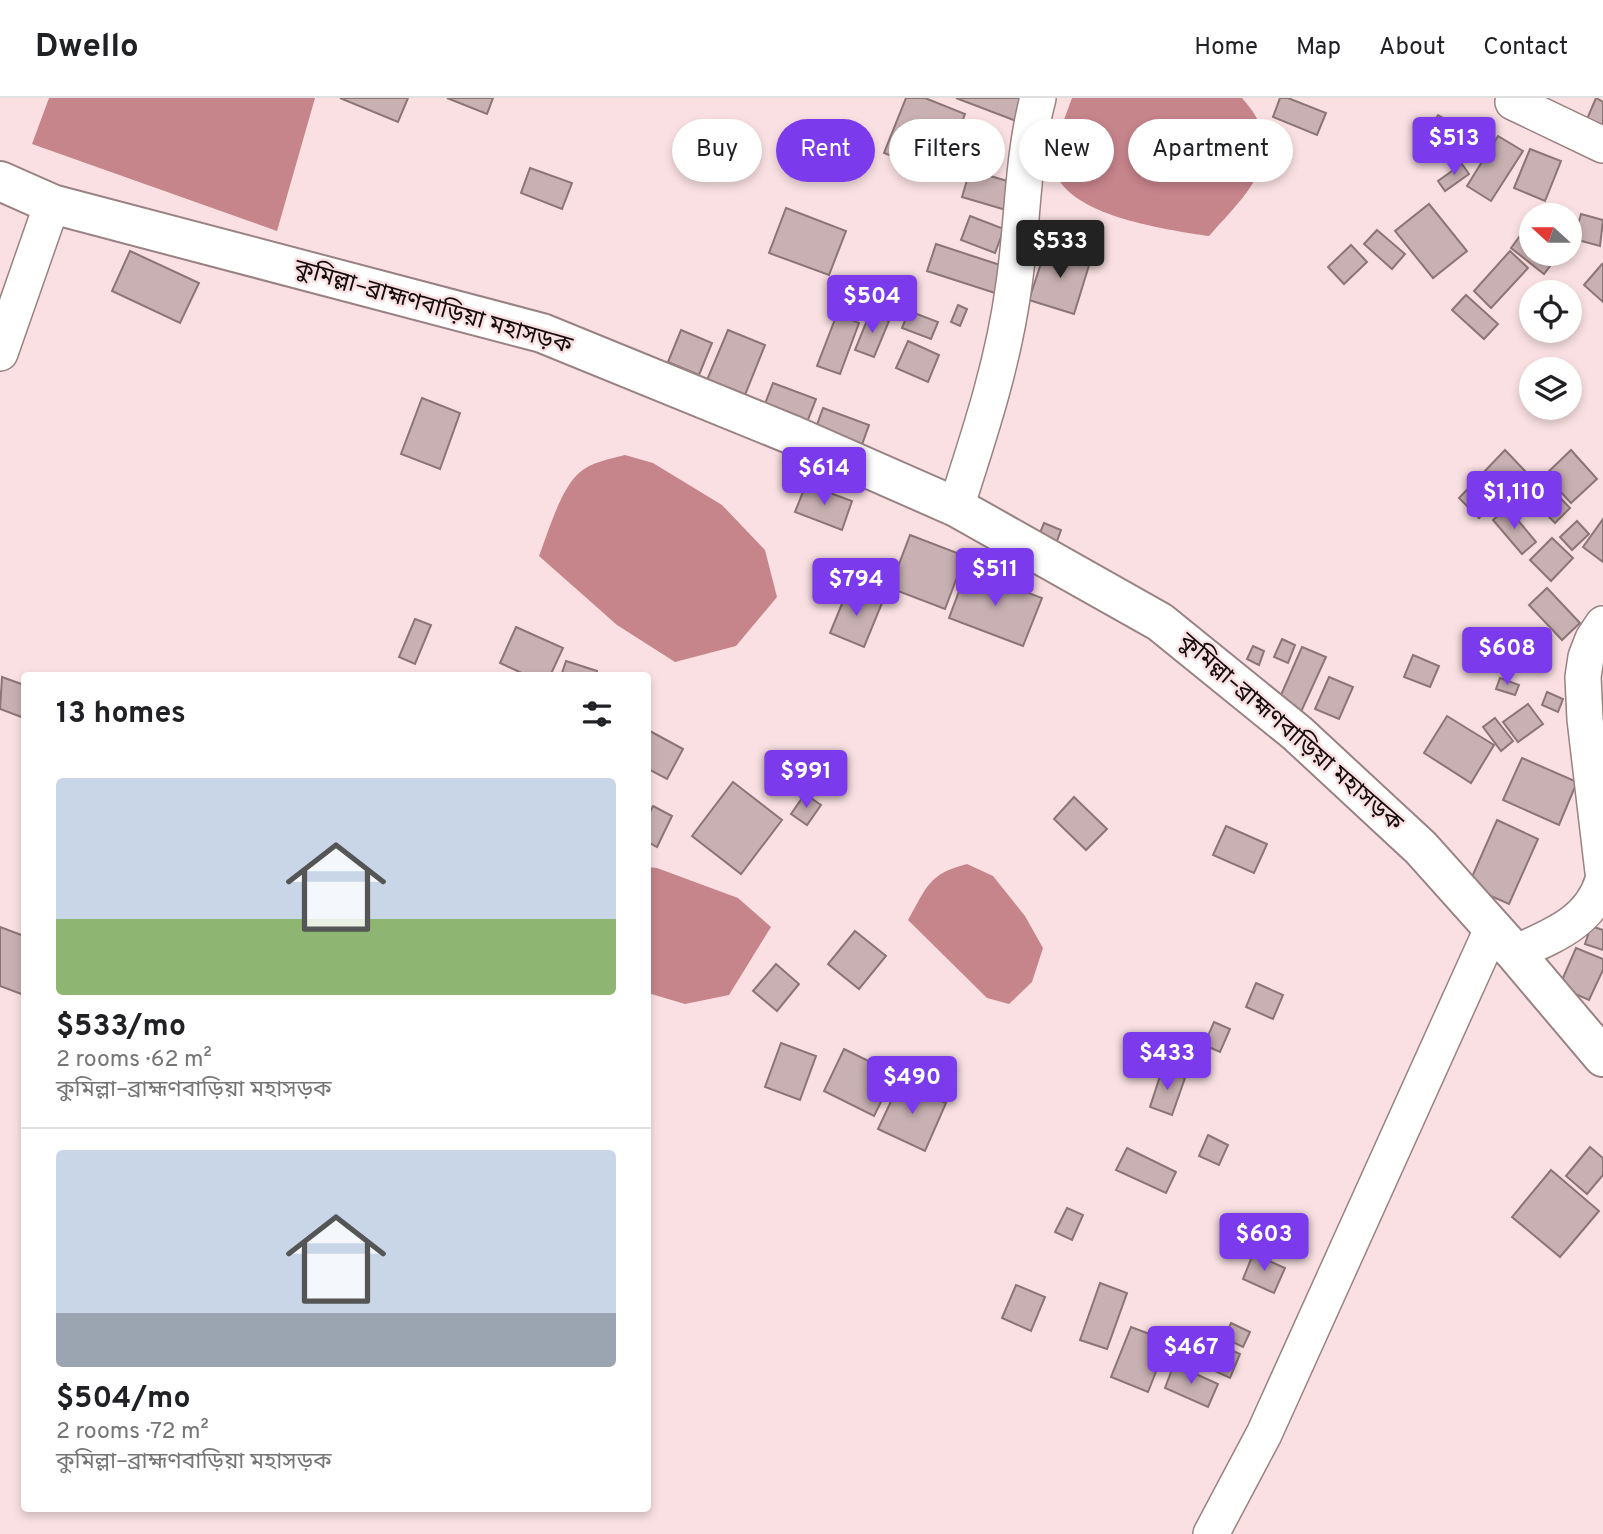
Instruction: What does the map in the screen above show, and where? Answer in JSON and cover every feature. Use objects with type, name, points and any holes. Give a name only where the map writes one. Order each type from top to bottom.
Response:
[{"type":"highway","name":"কুমিল্লা–ব্রাহ্মণবাড়িয়া মহাসড়ক","points":[[0,181],[52,204],[542,333],[790,434],[956,507],[1160,622],[1297,733],[1421,848],[1603,1058]]},
{"type":"street","points":[[956,507],[996,385],[1014,286],[1032,128],[1038,98]]},
{"type":"street","points":[[1513,102],[1603,145]]},
{"type":"street","points":[[0,353],[52,204]]},
{"type":"street","points":[[1603,624],[1586,657],[1583,677],[1585,719],[1603,873]]},
{"type":"street","points":[[1211,1534],[1264,1434],[1504,941],[1557,933],[1585,915],[1600,892],[1603,880]]},
{"type":"shaded area","points":[[49,98],[315,98],[277,231],[32,144]]},
{"type":"shaded area","points":[[1072,98],[1242,98],[1257,119],[1128,119],[1128,182],[1253,182],[1209,236],[1151,226],[1108,214],[1073,195],[1060,182],[1114,182],[1114,119],[1064,119]]},
{"type":"shaded area","points":[[625,455],[653,463],[722,505],[765,550],[777,597],[736,646],[675,662],[617,625],[539,556],[555,512],[572,481],[589,466]]},
{"type":"shaded area","points":[[967,864],[993,876],[1025,916],[1043,948],[1032,982],[1009,1004],[987,998],[908,920],[925,890],[936,877]]},
{"type":"shaded area","points":[[651,867],[738,898],[771,927],[729,995],[685,1004],[651,994]]},
{"type":"building","points":[[340,98],[408,98],[398,122]]},
{"type":"building","points":[[447,98],[493,98],[487,114]]},
{"type":"building","points":[[906,98],[925,98],[965,114],[963,119],[898,119]]},
{"type":"building","points":[[956,98],[1025,98],[1016,121]]},
{"type":"building","points":[[1280,98],[1288,98],[1326,113],[1317,135],[1293,125],[1293,119],[1273,117]]},
{"type":"building","points":[[1596,98],[1603,102],[1603,126],[1587,119]]},
{"type":"building","points":[[1438,115],[1459,127],[1441,159],[1419,147]]},
{"type":"building","points":[[1498,136],[1523,151],[1491,201],[1467,186]]},
{"type":"building","points":[[889,140],[889,155],[884,153]]},
{"type":"building","points":[[1530,149],[1561,161],[1545,201],[1514,188]]},
{"type":"building","points":[[1462,164],[1469,174],[1445,191],[1438,181]]},
{"type":"building","points":[[530,168],[572,183],[562,209],[521,193]]},
{"type":"building","points":[[1005,180],[1014,183],[1006,210],[962,197],[966,182]]},
{"type":"building","points":[[1429,204],[1467,251],[1433,278],[1395,231]]},
{"type":"building","points":[[786,208],[846,231],[829,275],[769,253]]},
{"type":"building","points":[[1582,214],[1603,220],[1600,246],[1582,241]]},
{"type":"building","points":[[970,216],[1004,229],[995,253],[961,240]]},
{"type":"building","points":[[1377,230],[1405,254],[1392,269],[1364,244]]},
{"type":"building","points":[[1519,237],[1519,254],[1511,248]]},
{"type":"building","points":[[936,244],[1003,266],[995,293],[927,271]]},
{"type":"building","points":[[1047,245],[1091,259],[1074,314],[1029,300]]},
{"type":"building","points":[[1351,245],[1367,262],[1344,284],[1328,267]]},
{"type":"building","points":[[130,251],[199,283],[180,323],[112,291]]},
{"type":"building","points":[[1510,251],[1519,260],[1519,266],[1528,268],[1491,308],[1474,291]]},
{"type":"building","points":[[1603,265],[1603,302],[1584,285]]},
{"type":"building","points":[[1534,266],[1550,266],[1544,274]]},
{"type":"building","points":[[867,280],[900,292],[890,315],[858,304]]},
{"type":"building","points":[[1466,295],[1498,324],[1484,339],[1452,310]]},
{"type":"building","points":[[958,305],[967,309],[960,326],[951,322]]},
{"type":"building","points":[[909,311],[938,322],[931,339],[902,328]]},
{"type":"building","points":[[870,313],[889,321],[874,357],[855,350]]},
{"type":"building","points":[[837,314],[859,323],[840,374],[817,366]]},
{"type":"building","points":[[681,330],[712,343],[699,375],[668,362]]},
{"type":"building","points":[[728,330],[765,345],[745,395],[707,380]]},
{"type":"building","points":[[908,341],[939,355],[928,382],[896,368]]},
{"type":"building","points":[[773,383],[816,399],[804,430],[761,414]]},
{"type":"building","points":[[422,398],[460,413],[440,469],[401,454]]},
{"type":"building","points":[[823,408],[869,425],[859,453],[813,436]]},
{"type":"building","points":[[1505,450],[1525,471],[1479,518],[1459,498]]},
{"type":"building","points":[[1571,450],[1597,479],[1571,503],[1545,475]]},
{"type":"building","points":[[1532,478],[1539,485],[1514,509],[1507,502]]},
{"type":"building","points":[[806,484],[852,501],[842,530],[795,512]]},
{"type":"building","points":[[1547,484],[1570,508],[1555,523],[1532,499]]},
{"type":"building","points":[[1507,507],[1536,542],[1522,554],[1493,520]]},
{"type":"building","points":[[1603,519],[1603,562],[1583,547]]},
{"type":"building","points":[[1577,521],[1589,534],[1572,550],[1560,537]]},
{"type":"building","points":[[1044,523],[1061,530],[1053,552],[1035,545]]},
{"type":"building","points":[[910,535],[965,556],[945,609],[890,588]]},
{"type":"building","points":[[1552,538],[1573,558],[1551,581],[1530,560]]},
{"type":"building","points":[[967,570],[1042,598],[1023,646],[949,618]]},
{"type":"building","points":[[1547,588],[1580,623],[1562,640],[1529,605]]},
{"type":"building","points":[[848,589],[882,603],[864,647],[830,633]]},
{"type":"building","points":[[415,619],[431,625],[415,664],[399,657]]},
{"type":"building","points":[[516,627],[563,648],[552,672],[519,672],[500,663]]},
{"type":"building","points":[[1282,639],[1295,645],[1288,663],[1274,657]]},
{"type":"building","points":[[1499,641],[1522,650],[1512,675],[1489,666]]},
{"type":"building","points":[[1253,646],[1264,651],[1259,665],[1247,659]]},
{"type":"building","points":[[1302,647],[1326,657],[1300,714],[1277,704]]},
{"type":"building","points":[[1413,655],[1439,666],[1430,687],[1404,677]]},
{"type":"building","points":[[566,661],[597,671],[597,672],[562,672]]},
{"type":"building","points":[[2,677],[21,684],[21,717],[0,709]]},
{"type":"building","points":[[1329,677],[1353,687],[1339,719],[1315,709]]},
{"type":"building","points":[[1500,678],[1519,685],[1515,695],[1496,689]]},
{"type":"building","points":[[1547,692],[1563,699],[1558,712],[1542,705]]},
{"type":"building","points":[[1528,704],[1543,724],[1518,742],[1503,722]]},
{"type":"building","points":[[1447,716],[1494,745],[1471,783],[1424,753]]},
{"type":"building","points":[[1495,718],[1513,741],[1501,751],[1483,727]]},
{"type":"building","points":[[651,732],[683,749],[667,779],[651,771]]},
{"type":"building","points":[[1522,758],[1577,782],[1559,825],[1503,800]]},
{"type":"building","points":[[733,782],[782,820],[741,874],[692,836]]},
{"type":"building","points":[[805,794],[821,805],[807,825],[791,814]]},
{"type":"building","points":[[1074,797],[1107,829],[1086,850],[1054,819]]},
{"type":"building","points":[[653,806],[672,816],[657,847],[651,844]]},
{"type":"building","points":[[1497,820],[1538,839],[1509,904],[1468,886]]},
{"type":"building","points":[[1226,826],[1267,844],[1254,873],[1213,855]]},
{"type":"building","points":[[1591,926],[1603,930],[1603,950],[1585,944]]},
{"type":"building","points":[[0,927],[21,935],[21,994],[0,986]]},
{"type":"building","points":[[855,931],[886,956],[859,989],[828,964]]},
{"type":"building","points":[[1576,948],[1603,959],[1603,970],[1589,1000],[1559,987]]},
{"type":"building","points":[[776,964],[799,984],[777,1011],[753,991]]},
{"type":"building","points":[[1256,983],[1283,995],[1273,1019],[1246,1007]]},
{"type":"building","points":[[1214,1022],[1230,1029],[1220,1052],[1204,1045]]},
{"type":"building","points":[[781,1043],[816,1056],[800,1100],[765,1087]]},
{"type":"building","points":[[844,1049],[895,1074],[874,1116],[824,1091]]},
{"type":"building","points":[[1162,1070],[1185,1078],[1172,1115],[1150,1107]]},
{"type":"building","points":[[900,1082],[946,1103],[925,1151],[878,1129]]},
{"type":"building","points":[[1208,1135],[1228,1145],[1219,1165],[1199,1156]]},
{"type":"building","points":[[1590,1147],[1603,1158],[1603,1175],[1587,1194],[1566,1176]]},
{"type":"building","points":[[1127,1148],[1176,1172],[1166,1193],[1116,1170]]},
{"type":"building","points":[[1551,1170],[1599,1211],[1560,1257],[1512,1217]]},
{"type":"building","points":[[1067,1208],[1083,1215],[1072,1240],[1055,1232]]},
{"type":"building","points":[[1253,1254],[1285,1268],[1274,1293],[1243,1279]]},
{"type":"building","points":[[1100,1283],[1127,1293],[1107,1349],[1080,1340]]},
{"type":"building","points":[[1016,1285],[1045,1297],[1031,1331],[1002,1318]]},
{"type":"building","points":[[1231,1323],[1250,1332],[1243,1347],[1224,1338]]},
{"type":"building","points":[[1131,1327],[1168,1341],[1148,1392],[1111,1377]]},
{"type":"building","points":[[1199,1336],[1240,1354],[1230,1378],[1189,1359]]},
{"type":"building","points":[[1174,1364],[1218,1384],[1208,1407],[1165,1388]]}]
